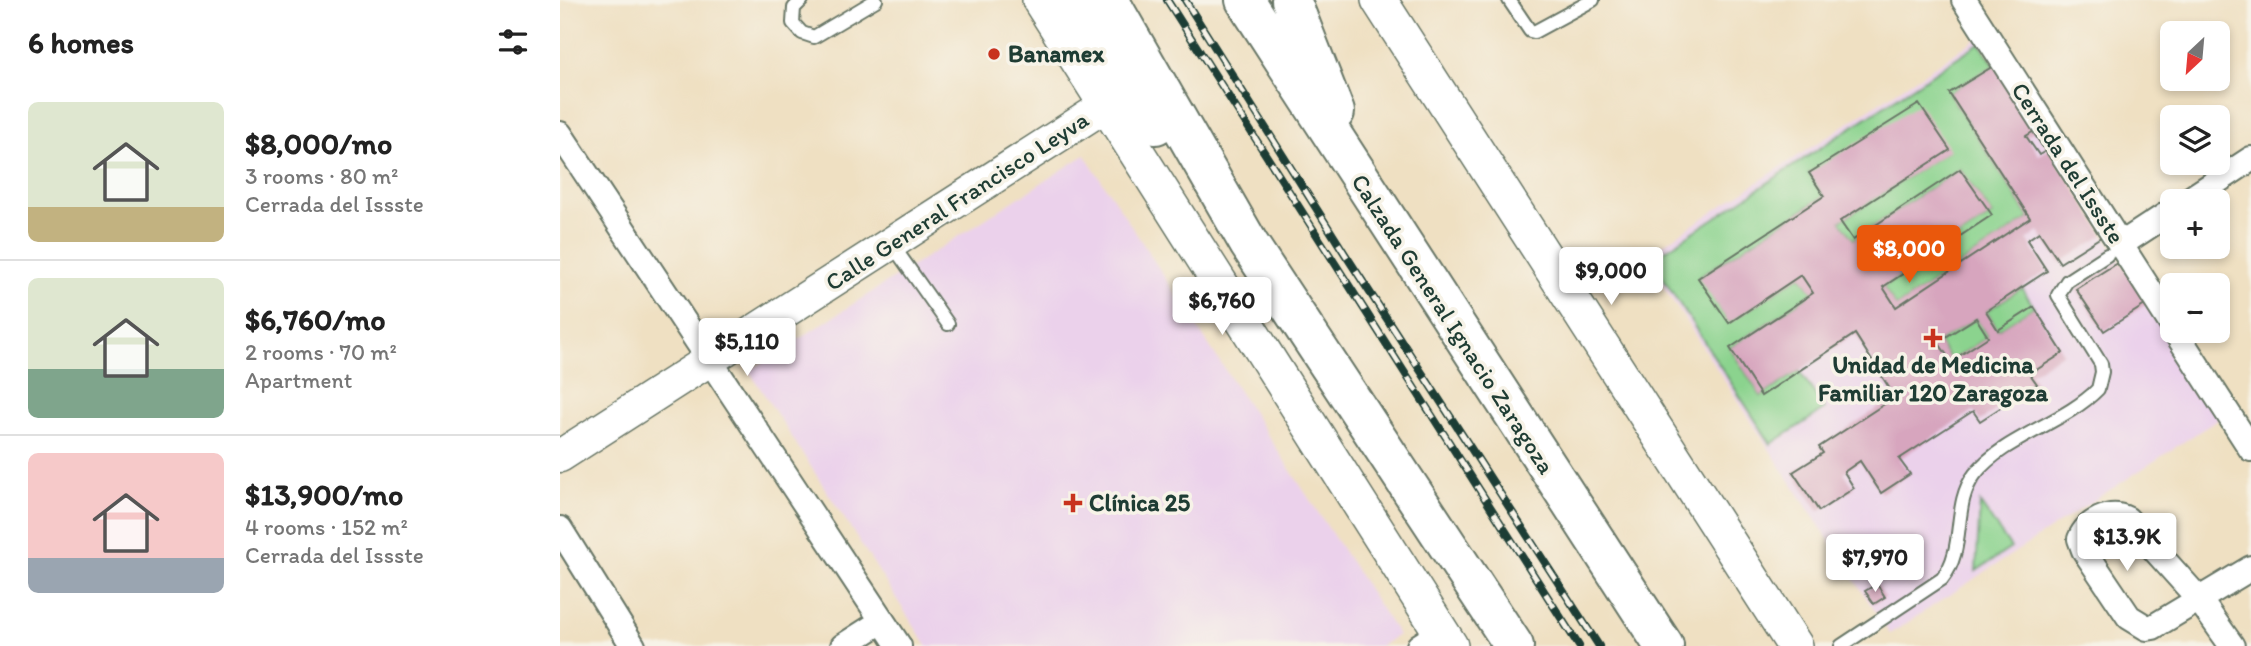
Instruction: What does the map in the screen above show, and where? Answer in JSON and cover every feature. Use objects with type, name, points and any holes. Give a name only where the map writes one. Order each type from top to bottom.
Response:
[{"type":"highway","points":[[1069,0],[1199,187],[1249,244]]},
{"type":"highway","points":[[1109,0],[1249,244],[1514,646]]},
{"type":"highway","name":"Calzada General Ignacio Zaragoza","points":[[1245,0],[1664,646]]},
{"type":"highway","points":[[1291,0],[1366,189]]},
{"type":"main road","points":[[1040,0],[1108,104],[1437,641]]},
{"type":"main road","points":[[1379,0],[1795,646]]},
{"type":"street","name":"Cerrada del Issste","points":[[1964,0],[2114,250],[2160,309]]},
{"type":"street","name":"Calle General Francisco Leyva","points":[[560,456],[709,363],[891,242],[1108,104]]},
{"type":"street","points":[[560,134],[709,363],[899,646]]},
{"type":"street","points":[[2205,189],[2251,159]]},
{"type":"street","points":[[2114,250],[2160,219]]},
{"type":"street","points":[[2183,343],[2251,449]]},
{"type":"street","points":[[2232,646],[2198,598],[2127,519],[2112,514],[2083,532],[2080,538],[2084,550],[2129,617],[2140,627],[2153,627],[2198,598],[2251,568]]},
{"type":"street","points":[[560,529],[633,646]]},
{"type":"street","points":[[843,646],[882,621]]},
{"type":"lane","points":[[802,0],[794,8],[793,23],[802,33],[814,37],[876,0]]},
{"type":"lane","points":[[1509,0],[1530,31],[1534,32],[1593,0]]},
{"type":"lane","points":[[891,242],[948,324]]},
{"type":"lane","points":[[1841,646],[1942,579],[1950,569],[1957,553],[1963,501],[1968,486],[1985,464],[2098,388],[2101,364],[2058,295],[2067,281],[2114,250]]},
{"type":"shaded area","name":"Unidad de Medicina Familiar 120 Zaragoza","points":[[1978,38],[2160,324],[2160,343],[2172,343],[2220,418],[1890,634],[1644,257]]},
{"type":"shaded area","name":"Clínica 25","points":[[1085,155],[1398,635],[1380,646],[927,646],[749,371]]},
{"type":"green space","points":[[1979,43],[1995,65],[1949,93],[2030,218],[1896,307],[1883,287],[1992,215],[1960,169],[1853,240],[1840,221],[1949,150],[1809,173],[1824,196],[1699,277],[1729,322],[1801,275],[1813,293],[1730,348],[1761,396],[1799,371],[1825,409],[1771,444],[1651,260]]},
{"type":"green space","points":[[2022,288],[2034,307],[1998,330],[1986,311]]},
{"type":"green space","points":[[1976,318],[1988,337],[1951,361],[1938,342]]},
{"type":"green space","points":[[1980,503],[2011,548],[1976,571]]},
{"type":"building","points":[[1995,65],[2036,130],[2026,136],[2039,155],[2049,149],[2104,235],[2060,263],[2039,232],[2027,240],[2047,271],[1986,311],[1998,330],[2034,307],[2063,353],[2030,374],[2037,384],[1980,421],[1973,411],[1899,459],[1910,474],[1881,493],[1860,461],[1844,472],[1854,488],[1819,511],[1793,472],[1823,453],[1819,447],[1895,397],[1855,334],[1761,396],[1730,348],[1813,293],[1801,275],[1729,323],[1698,278],[1824,196],[1809,173],[1919,104],[1950,150],[1840,221],[1853,240],[1960,169],[1992,215],[1883,287],[1896,307],[2030,218],[1949,93]],"holes":[[[1976,318],[1988,337],[1951,361],[1938,342]]]},
{"type":"building","points":[[2120,261],[2148,303],[2104,331],[2076,289]]},
{"type":"building","points":[[1877,584],[1885,597],[1874,604],[1865,591]]},
{"type":"railway","points":[[1167,0],[1579,646]]},
{"type":"railway","points":[[1185,0],[1345,254],[1599,646]]},
{"type":"place","name":"Banamex","points":[[994,54]]},
{"type":"place","name":"Unidad de Medicina Familiar 120 Zaragoza","points":[[1933,338]]},
{"type":"place","name":"Clínica 25","points":[[1073,503]]}]
